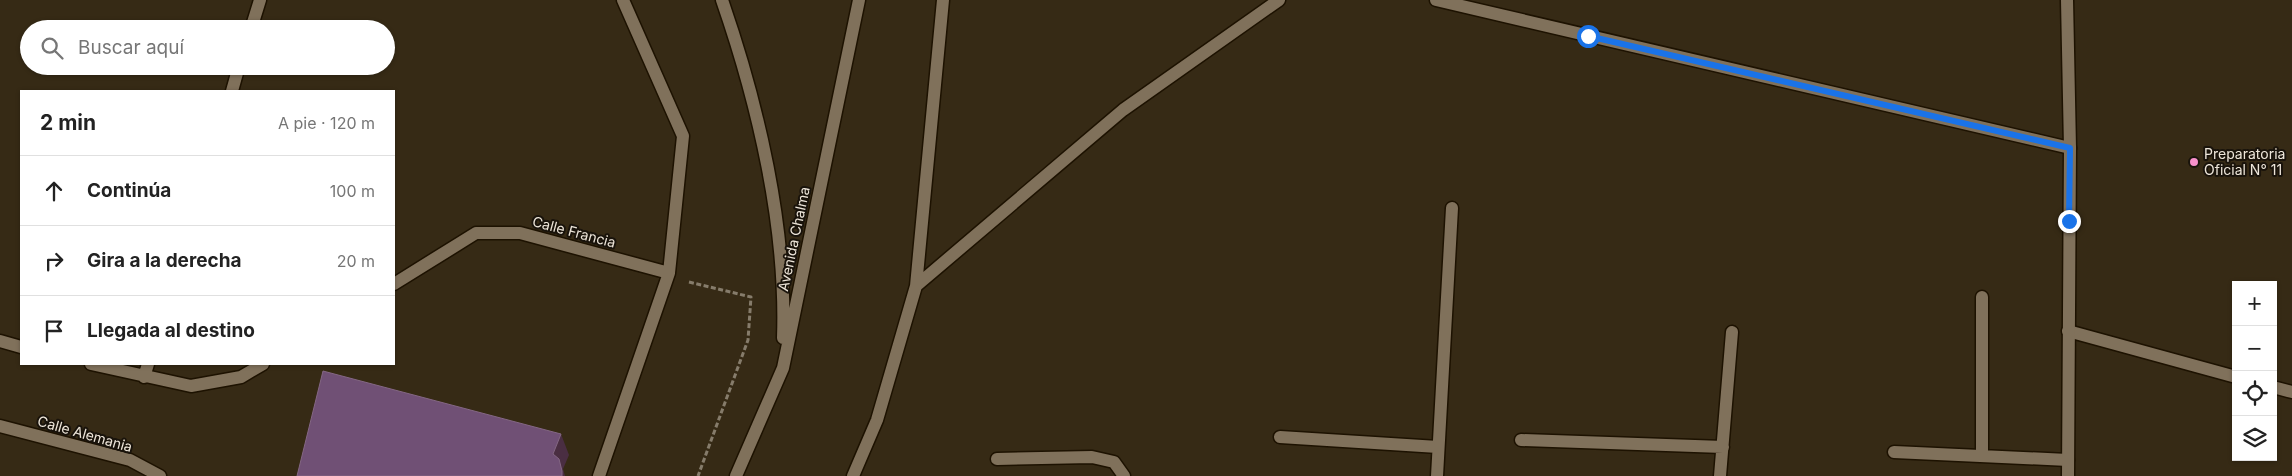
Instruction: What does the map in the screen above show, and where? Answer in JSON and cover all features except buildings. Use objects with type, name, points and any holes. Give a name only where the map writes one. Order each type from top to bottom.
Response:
[{"type":"street","points":[[254,20],[260,0]]},
{"type":"street","points":[[599,476],[668,273],[682,136],[623,0]]},
{"type":"street","points":[[722,0],[753,100],[766,159],[781,272],[784,328],[782,368]]},
{"type":"street","name":"Avenida Chalma","points":[[736,476],[782,368],[859,0]]},
{"type":"street","points":[[853,476],[877,420],[916,286],[943,0]]},
{"type":"street","points":[[916,286],[1123,110],[1279,0]]},
{"type":"street","points":[[1436,0],[2070,148]]},
{"type":"street","points":[[2067,0],[2070,148],[2068,476]]},
{"type":"street","points":[[232,90],[236,75]]},
{"type":"street","points":[[1436,476],[1452,208]]},
{"type":"street","name":"Calle Francia","points":[[395,283],[476,233],[520,233],[668,273]]},
{"type":"street","points":[[1982,297],[1982,456]]},
{"type":"street","points":[[2068,331],[2232,375]]},
{"type":"street","points":[[1720,476],[1732,332]]},
{"type":"street","points":[[0,341],[20,347]]},
{"type":"street","points":[[95,365],[191,386],[241,377],[261,365]]},
{"type":"street","points":[[144,377],[148,365]]},
{"type":"street","points":[[2277,388],[2292,392]]},
{"type":"street","name":"Calle Alemania","points":[[0,426],[130,460],[160,476]]},
{"type":"street","points":[[1280,437],[1438,447]]},
{"type":"street","points":[[1521,440],[1723,447]]},
{"type":"street","points":[[1894,452],[2068,460]]},
{"type":"street","points":[[997,459],[1092,458],[1114,462],[1124,476]]},
{"type":"path","points":[[668,273],[684,281],[751,297],[748,340],[698,476]]},
{"type":"place","name":"Preparatoria Oficial N° 11","points":[[2194,162]]},
{"type":"route","points":[[1588,36],[2070,148],[2069,221]]}]
